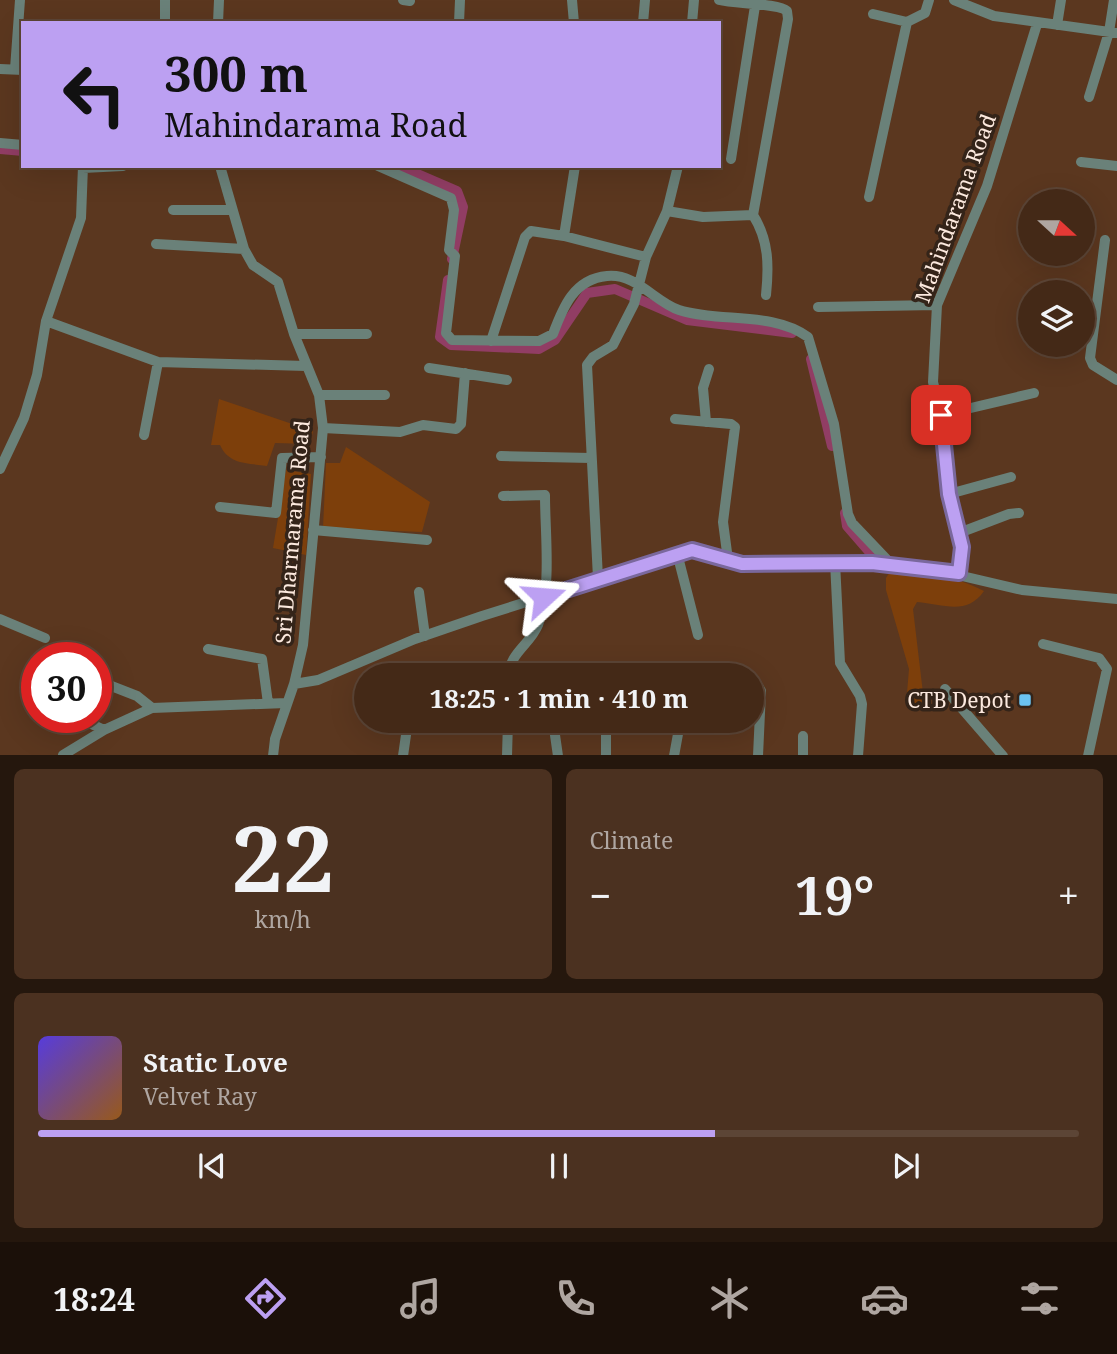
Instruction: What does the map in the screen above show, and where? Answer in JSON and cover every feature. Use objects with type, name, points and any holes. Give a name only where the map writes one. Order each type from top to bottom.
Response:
[{"type":"street","points":[[0,69],[19,69],[20,0]]},
{"type":"street","points":[[165,0],[165,21]]},
{"type":"street","points":[[218,21],[219,0]]},
{"type":"street","points":[[403,0],[410,1]]},
{"type":"street","points":[[459,21],[460,0]]},
{"type":"street","points":[[572,0],[575,21]]},
{"type":"street","points":[[643,21],[645,0]]},
{"type":"street","points":[[692,21],[694,0]]},
{"type":"street","points":[[719,0],[785,8],[788,19],[753,215],[765,235],[769,268],[766,295]]},
{"type":"street","points":[[873,14],[907,22],[925,13],[929,0]]},
{"type":"street","points":[[954,0],[993,16],[1037,24],[1113,32]]},
{"type":"street","points":[[1057,25],[1061,0]]},
{"type":"street","points":[[1089,97],[1113,32],[1114,0]]},
{"type":"street","points":[[731,159],[755,6]]},
{"type":"street","points":[[869,197],[907,22]]},
{"type":"street","name":"Mahindarama Road","points":[[959,573],[962,547],[949,494],[941,415],[933,382],[937,305],[987,186],[1037,24]]},
{"type":"street","points":[[0,143],[21,145]]},
{"type":"street","points":[[1081,162],[1117,166]]},
{"type":"street","points":[[0,469],[24,418],[37,375],[46,321],[80,218],[83,168]]},
{"type":"street","name":"Sri Dharmarama Road","points":[[221,168],[244,249],[253,265],[278,282],[294,334],[319,395],[323,428],[303,645],[273,755]]},
{"type":"street","points":[[383,168],[451,198],[454,210],[446,333],[452,340],[539,341],[553,334],[564,304],[581,284],[609,276],[676,309],[706,316],[784,324],[808,337],[834,425],[848,514],[852,523],[892,565]]},
{"type":"street","points":[[564,236],[575,168]]},
{"type":"street","points":[[598,578],[587,365],[593,357],[613,345],[634,304],[646,257],[667,211],[678,168]]},
{"type":"street","points":[[173,210],[232,209]]},
{"type":"street","points":[[667,211],[703,217],[753,215]]},
{"type":"street","points":[[491,341],[525,237],[531,231],[564,236],[646,257]]},
{"type":"street","points":[[1105,240],[1090,358],[1093,365],[1117,380]]},
{"type":"street","points":[[156,244],[244,249]]},
{"type":"street","points":[[818,307],[937,305]]},
{"type":"street","points":[[46,321],[158,362],[306,366]]},
{"type":"street","points":[[294,334],[367,334]]},
{"type":"street","points":[[144,435],[158,362]]},
{"type":"street","points":[[429,368],[507,380]]},
{"type":"street","points":[[706,422],[703,388],[709,369]]},
{"type":"street","points":[[323,428],[400,432],[424,425],[456,429],[461,424],[465,373]]},
{"type":"street","points":[[941,415],[1034,393]]},
{"type":"street","points":[[319,395],[385,395]]},
{"type":"street","points":[[675,419],[731,424],[737,432],[726,485],[723,522],[728,560]]},
{"type":"street","points":[[501,456],[591,458]]},
{"type":"street","points":[[220,507],[276,513],[282,458],[321,457]]},
{"type":"street","points":[[949,494],[1011,477]]},
{"type":"street","points":[[503,496],[545,495],[544,597],[537,626],[511,663]]},
{"type":"street","points":[[959,533],[1009,514],[1020,513]]},
{"type":"street","points":[[313,530],[427,540]]},
{"type":"street","points":[[294,684],[318,680],[425,636],[598,578],[692,550],[742,564],[835,562],[892,565],[959,573],[1022,590],[1117,599]]},
{"type":"street","points":[[677,553],[698,635]]},
{"type":"street","points":[[835,562],[840,663],[862,704],[858,755]]},
{"type":"street","points":[[419,592],[425,636]]},
{"type":"street","points":[[0,619],[45,638]]},
{"type":"street","points":[[1043,645],[1099,658],[1105,662],[1107,670],[1088,755]]},
{"type":"street","points":[[208,649],[262,659],[268,703]]},
{"type":"street","points":[[112,686],[137,696],[152,708]]},
{"type":"street","points":[[945,689],[1003,755]]},
{"type":"street","points":[[112,726],[152,708],[286,703]]},
{"type":"street","points":[[63,755],[99,733]]},
{"type":"street","points":[[402,755],[406,733]]},
{"type":"street","points":[[507,755],[508,733]]},
{"type":"street","points":[[555,733],[558,755]]},
{"type":"street","points":[[606,733],[606,755]]},
{"type":"street","points":[[674,755],[678,733]]},
{"type":"street","points":[[758,755],[759,733]]},
{"type":"street","points":[[803,736],[803,755]]},
{"type":"shaded area","points":[[219,399],[313,431],[310,444],[275,443],[267,466],[234,460],[220,445],[211,445]]},
{"type":"shaded area","points":[[346,447],[430,502],[422,532],[323,528],[326,463],[340,463]]},
{"type":"shaded area","points":[[286,470],[311,474],[306,555],[273,548]]},
{"type":"shaded area","points":[[891,570],[950,578],[984,591],[970,604],[954,607],[917,602],[913,609],[925,710],[906,705],[909,669],[886,590],[886,578]]},
{"type":"waterway","points":[[0,149],[21,151]]},
{"type":"waterway","points":[[404,168],[457,191],[463,207],[452,259]]},
{"type":"waterway","points":[[448,280],[440,337],[451,345],[539,349],[555,340],[587,293],[615,289],[687,320],[792,333]]},
{"type":"waterway","points":[[811,359],[832,446]]},
{"type":"waterway","points":[[845,513],[847,526],[873,556]]},
{"type":"place","name":"CTB Depot","points":[[1025,700]]},
{"type":"route","points":[[544,597],[631,567],[692,550],[742,564],[820,561],[872,563],[959,573],[962,547],[949,494],[941,415]]}]
